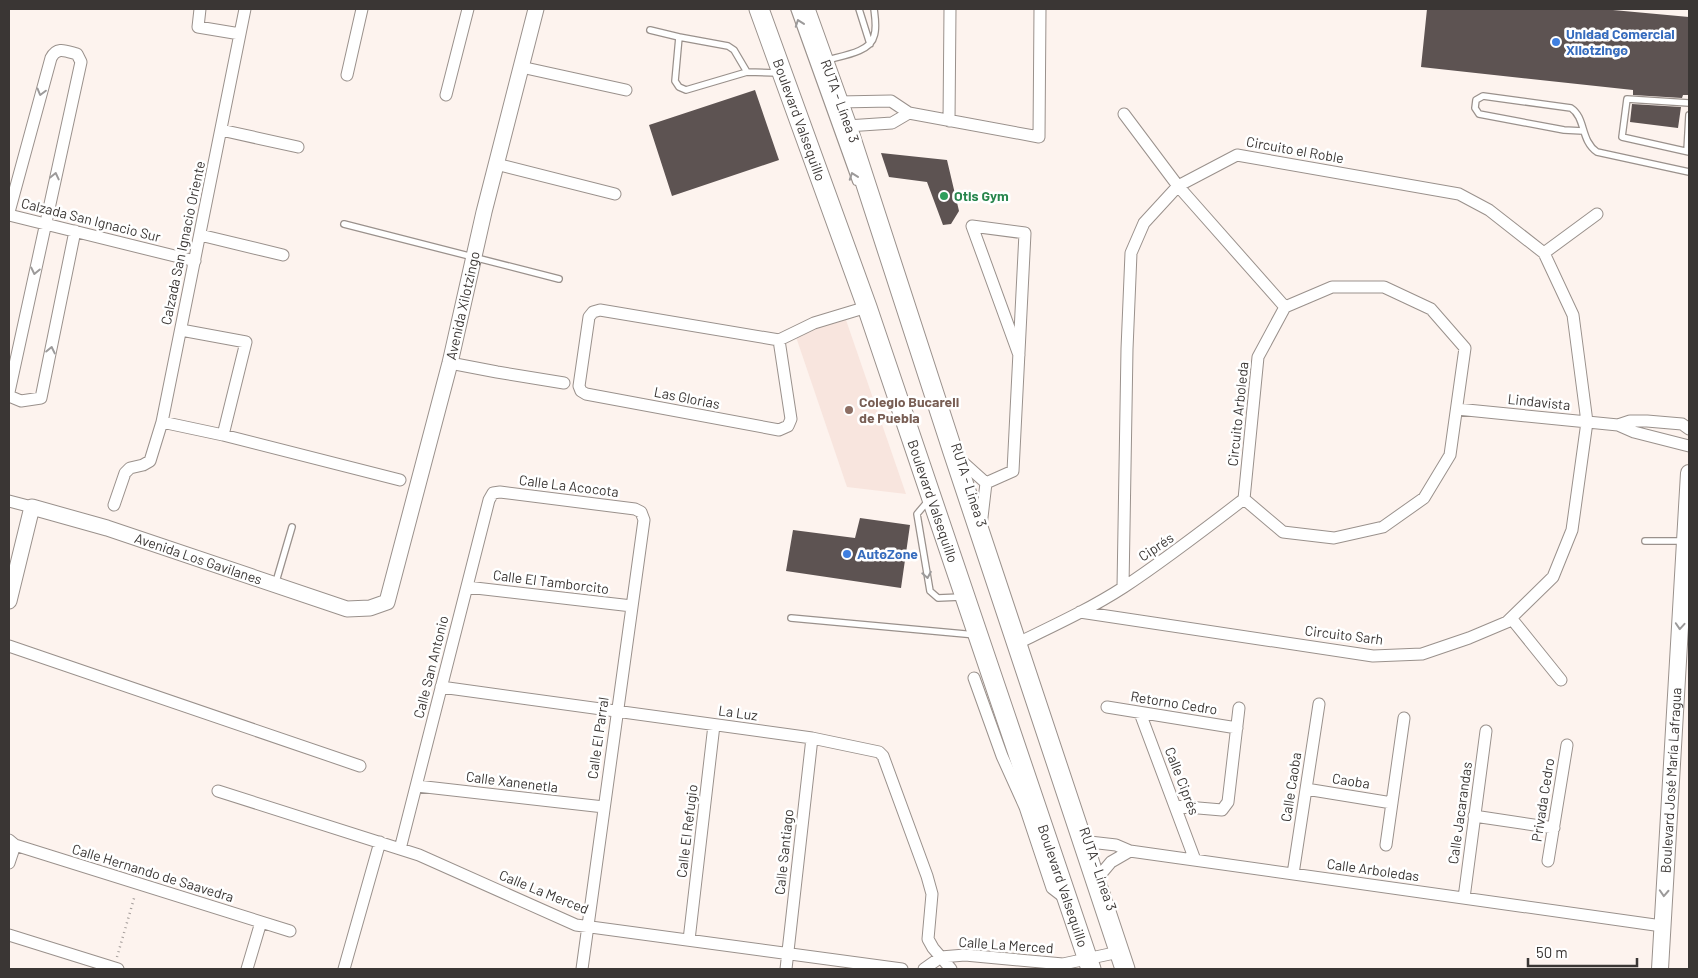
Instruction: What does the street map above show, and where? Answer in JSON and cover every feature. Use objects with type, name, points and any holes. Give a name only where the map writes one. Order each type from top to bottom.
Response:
[{"type":"main road","name":"Boulevard Valsequillo","points":[[760,9],[867,307],[978,636],[1030,805],[1092,960]]},
{"type":"main road","points":[[805,9],[848,126],[952,452],[1016,644],[1077,844],[1095,881],[1119,961]]},
{"type":"main road","name":"Boulevard José María Lafragua","points":[[1660,969],[1684,653],[1685,541],[1689,472]]},
{"type":"street","points":[[200,9],[198,27],[240,34]]},
{"type":"street","name":"Calzada San Ignacio Oriente","points":[[114,505],[125,473],[130,468],[150,461],[162,422],[245,9]]},
{"type":"street","points":[[347,76],[362,9]]},
{"type":"street","points":[[446,95],[468,9]]},
{"type":"street","name":"Avenida Xilotzingo","points":[[387,602],[450,363],[496,164],[536,9]]},
{"type":"street","points":[[949,120],[950,9]]},
{"type":"street","points":[[839,102],[891,101],[909,113],[1039,137],[1040,9]]},
{"type":"street","points":[[9,213],[51,58],[53,54],[60,50],[77,54],[81,62],[9,394],[21,401],[41,398],[75,231]]},
{"type":"street","points":[[521,67],[626,90]]},
{"type":"street","points":[[848,126],[892,123],[909,113]]},
{"type":"street","points":[[1124,114],[1178,186],[1285,307],[1332,286],[1384,287],[1431,309],[1465,348],[1450,456],[1424,498],[1383,527],[1334,538],[1283,532],[1244,499]]},
{"type":"street","points":[[221,130],[298,147]]},
{"type":"street","name":"Circuito el Roble","points":[[1123,587],[1127,349],[1131,253],[1144,223],[1178,186],[1237,155],[1458,194],[1489,210],[1544,253],[1573,315],[1587,422]]},
{"type":"street","points":[[496,164],[615,194]]},
{"type":"street","name":"Calzada San Ignacio Sur","points":[[9,213],[45,224],[195,261]]},
{"type":"street","points":[[1544,253],[1597,214]]},
{"type":"street","points":[[986,483],[1013,471],[1026,233],[972,226],[1019,355]]},
{"type":"street","points":[[200,235],[282,255]]},
{"type":"street","points":[[779,340],[814,323],[867,307]]},
{"type":"street","name":"Circuito Arboleda","points":[[1244,499],[1258,357],[1285,307]]},
{"type":"street","name":"Las Glorias","points":[[600,310],[779,340],[791,419],[788,426],[779,430],[586,394],[581,391],[579,386],[589,316],[593,312],[600,310]]},
{"type":"street","points":[[181,330],[246,342],[223,435]]},
{"type":"street","points":[[450,363],[564,383]]},
{"type":"street","name":"Lindavista","points":[[1457,408],[1618,425],[1634,432],[1689,446]]},
{"type":"street","name":"Lindavista","points":[[1618,425],[1630,421],[1647,421],[1682,424],[1689,429]]},
{"type":"street","points":[[162,422],[223,435],[400,480]]},
{"type":"street","name":"Circuito Sarh","points":[[1080,612],[1373,656],[1422,654],[1469,638],[1507,622],[1553,577],[1572,530],[1587,422]]},
{"type":"street","points":[[952,452],[986,483]]},
{"type":"street","points":[[980,533],[986,483]]},
{"type":"street","name":"Calle La Acocota","points":[[493,493],[500,492],[635,509],[641,512]]},
{"type":"street","name":"Calle San Antonio","points":[[400,849],[493,493]]},
{"type":"street","name":"Ciprés","points":[[1080,612],[1123,587],[1186,544],[1244,499]]},
{"type":"street","name":"Avenida Los Gavilanes","points":[[9,501],[107,528],[347,609],[370,608],[387,602]]},
{"type":"street","points":[[9,601],[32,507]]},
{"type":"street","name":"Calle El Parral","points":[[582,969],[644,520],[641,512]]},
{"type":"street","name":"Calle El Tamborcito","points":[[467,587],[632,606]]},
{"type":"street","points":[[1016,644],[1080,612]]},
{"type":"street","points":[[1511,618],[1561,680]]},
{"type":"street","points":[[9,646],[360,766]]},
{"type":"street","points":[[974,678],[1002,756],[1030,805]]},
{"type":"street","name":"La Luz","points":[[441,687],[812,738],[874,749],[883,756],[927,876],[932,894],[928,939],[941,957]]},
{"type":"street","name":"Calle Caoba","points":[[1293,874],[1319,704]]},
{"type":"street","name":"Retorno Cedro","points":[[1107,708],[1237,728]]},
{"type":"street","points":[[1176,806],[1222,810],[1226,806],[1239,708]]},
{"type":"street","name":"Calle Ciprés","points":[[1140,713],[1195,860]]},
{"type":"street","points":[[1386,844],[1404,718]]},
{"type":"street","name":"Calle El Refugio","points":[[689,940],[714,725]]},
{"type":"street","name":"Calle Jacarandas","points":[[1464,898],[1486,732]]},
{"type":"street","name":"Calle Santiago","points":[[786,969],[812,738]]},
{"type":"street","name":"Privada Cedro","points":[[1548,861],[1567,745]]},
{"type":"street","name":"Calle Xanenetla","points":[[417,786],[604,807]]},
{"type":"street","name":"Caoba","points":[[1306,789],[1392,803]]},
{"type":"street","name":"Calle La Merced","points":[[218,791],[400,849],[576,925],[902,969]]},
{"type":"street","points":[[1474,816],[1554,828]]},
{"type":"street","points":[[9,863],[12,842]]},
{"type":"street","name":"Calle Hernando de Saavedra","points":[[12,842],[290,932]]},
{"type":"street","points":[[344,969],[380,842]]},
{"type":"street","name":"Calle Arboledas","points":[[1077,844],[1116,846],[1130,851],[1662,926]]},
{"type":"street","points":[[1095,881],[1111,862],[1130,851]]},
{"type":"street","points":[[247,969],[261,922]]},
{"type":"street","points":[[9,935],[116,969]]},
{"type":"street","name":"Calle La Merced","points":[[924,969],[941,957],[965,955],[1063,964],[1092,960],[1119,961]]},
{"type":"street","points":[[941,957],[951,969]]},
{"type":"lane","name":"RUTA - Línea 3","points":[[794,9],[859,193]]},
{"type":"lane","points":[[859,9],[870,44]]},
{"type":"lane","points":[[824,61],[854,53],[870,44],[874,39],[875,32],[874,9]]},
{"type":"lane","points":[[650,30],[728,46],[734,50],[747,72]]},
{"type":"lane","points":[[679,37],[675,81],[679,87],[686,90],[747,72],[782,73]]},
{"type":"lane","points":[[1583,131],[1564,130],[1479,114],[1475,108],[1476,100],[1483,96],[1571,108],[1578,112],[1590,147],[1597,152],[1689,172]]},
{"type":"lane","points":[[1689,104],[1627,99],[1622,137],[1688,152],[1689,115]]},
{"type":"lane","points":[[804,112],[929,469]]},
{"type":"lane","points":[[344,224],[559,279]]},
{"type":"lane","points":[[931,498],[917,514],[930,591],[938,598],[965,597]]},
{"type":"lane","points":[[276,585],[292,527]]},
{"type":"lane","points":[[1645,541],[1685,541]]},
{"type":"lane","points":[[791,618],[978,636]]},
{"type":"lane","name":"RUTA - Línea 3","points":[[1077,844],[1119,961]]},
{"type":"path","points":[[116,969],[138,884]]},
{"type":"shaded area","name":"Colegio Bucareli de Puebla","points":[[846,320],[906,494],[847,487],[795,334]]},
{"type":"building","name":"Unidad Comercial Xilotzingo","points":[[1427,9],[1602,9],[1689,17],[1689,95],[1683,95],[1682,98],[1633,95],[1633,90],[1421,67]]},
{"type":"building","points":[[755,90],[779,160],[672,196],[649,125]]},
{"type":"building","points":[[1632,104],[1681,107],[1678,128],[1630,122]]},
{"type":"building","name":"Otis Gym","points":[[881,153],[947,160],[959,211],[951,224],[943,225],[927,182],[889,177]]},
{"type":"building","name":"AutoZone","points":[[860,518],[910,525],[901,588],[786,571],[793,530],[855,538]]},
{"type":"place","name":"Unidad Comercial Xilotzingo","points":[[1556,42]]},
{"type":"place","name":"Otis Gym","points":[[944,196]]},
{"type":"place","name":"Colegio Bucareli de Puebla","points":[[849,410]]},
{"type":"place","name":"AutoZone","points":[[847,554]]}]
